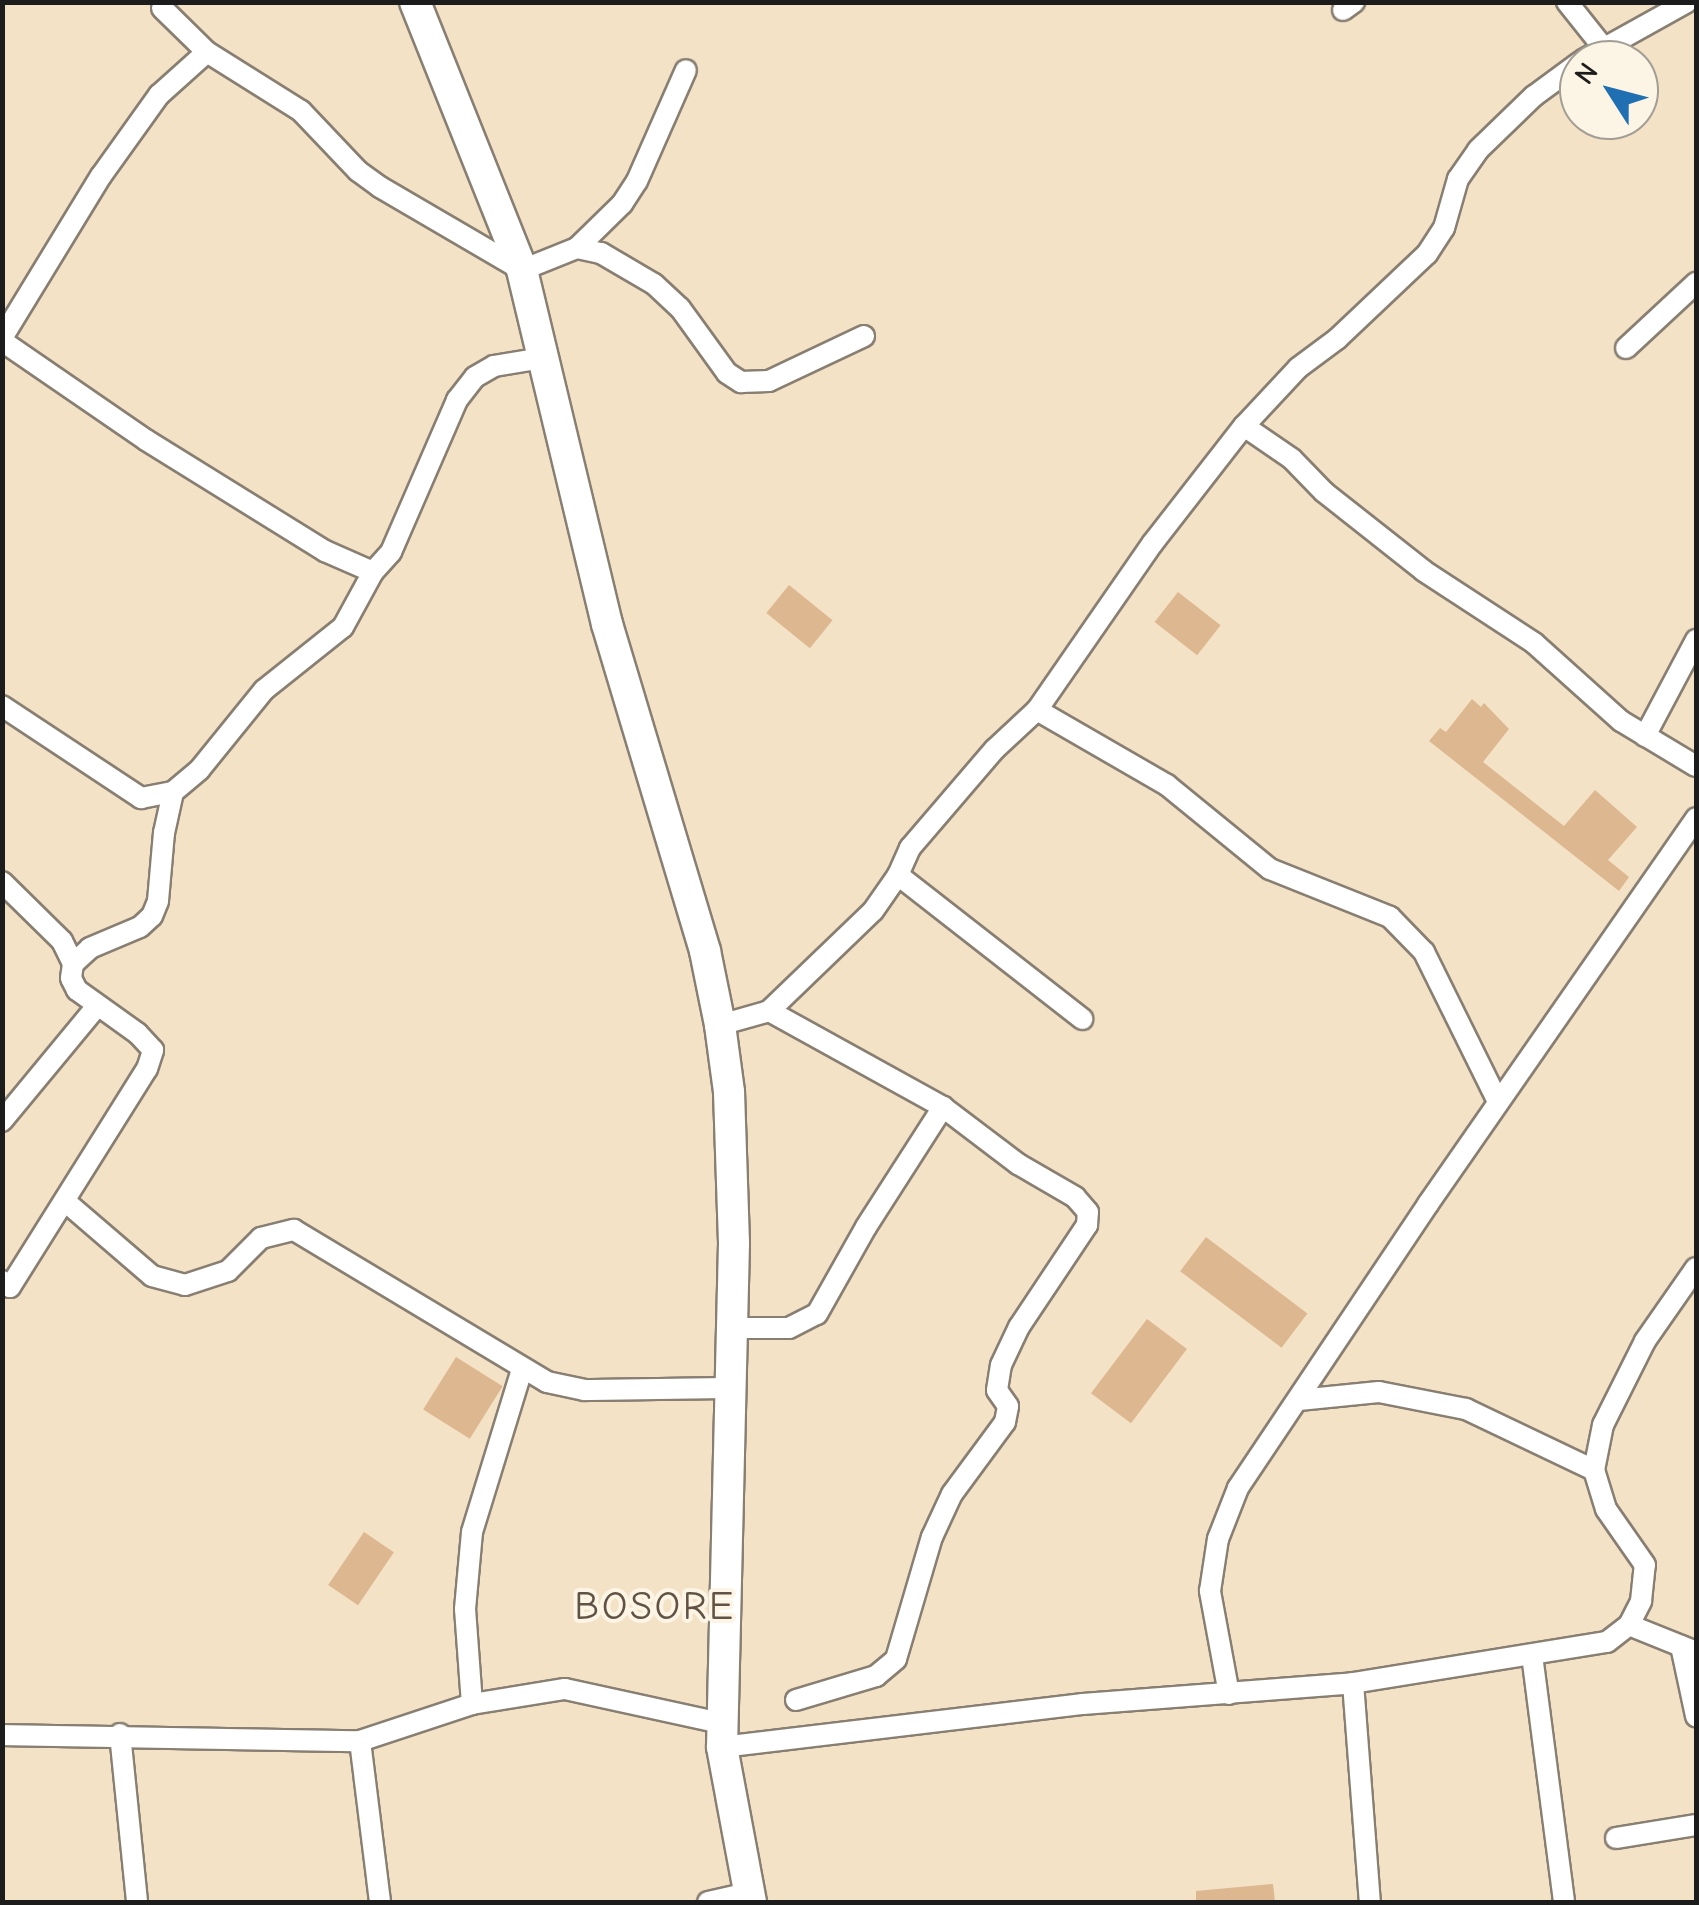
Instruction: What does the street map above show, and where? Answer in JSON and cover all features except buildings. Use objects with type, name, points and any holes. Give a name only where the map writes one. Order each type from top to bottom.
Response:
[{"type":"street","points":[[415,2],[522,270],[607,624],[705,951],[720,1025],[733,1151],[734,1328],[724,1736],[749,1898],[708,1902]]},
{"type":"street","points":[[1567,2],[1597,40]]},
{"type":"street","points":[[1614,40],[1687,2]]},
{"type":"street","points":[[159,4],[207,52],[301,111],[358,172],[522,270]]},
{"type":"street","points":[[207,52],[184,70],[150,108],[102,176],[2,339],[234,495],[325,551],[372,572]]},
{"type":"street","points":[[522,270],[577,248],[622,204],[638,181],[686,70]]},
{"type":"street","points":[[720,1025],[769,1011],[873,911],[898,875],[910,848],[994,749],[1036,710],[1152,544],[1244,426],[1298,368],[1337,340],[1427,254],[1444,228],[1458,179],[1478,150],[1534,96],[1559,78]]},
{"type":"street","points":[[577,248],[600,254],[654,284],[680,308],[728,373],[741,382],[769,380],[864,336]]},
{"type":"street","points":[[1626,348],[1696,284]]},
{"type":"street","points":[[2,706],[141,798],[173,792],[200,769],[264,690],[343,627],[372,572],[391,552],[466,388],[475,377],[494,366],[542,358]]},
{"type":"street","points":[[1244,426],[1292,459],[1324,492],[1424,571],[1534,643],[1621,721],[1696,766]]},
{"type":"street","points":[[1645,736],[1696,640]]},
{"type":"street","points":[[1036,710],[1167,785],[1270,869],[1390,918],[1424,952],[1498,1102]]},
{"type":"street","points":[[6,1284],[66,1202],[146,1069],[153,1050],[77,990],[71,978],[74,964],[90,948],[140,927],[152,916],[158,901],[164,833],[173,792]]},
{"type":"street","points":[[1229,1694],[1210,1591],[1218,1539],[1238,1488],[1498,1102],[1696,818]]},
{"type":"street","points":[[898,875],[1082,1018]]},
{"type":"street","points":[[2,882],[62,942],[74,964]]},
{"type":"street","points":[[2,1120],[97,1006]]},
{"type":"street","points":[[769,1011],[943,1107],[1018,1164],[1075,1198],[1088,1212],[1088,1225],[1020,1327],[1002,1366],[998,1390],[1008,1406],[1006,1422],[946,1508],[932,1537],[896,1659],[876,1676],[796,1700]]},
{"type":"street","points":[[734,1328],[789,1328],[817,1314],[866,1227],[943,1107]]},
{"type":"street","points":[[66,1202],[152,1276],[186,1285],[228,1271],[261,1238],[294,1230],[394,1286],[547,1382],[584,1390],[733,1388]]},
{"type":"street","points":[[2,1735],[360,1740],[472,1704],[565,1688],[724,1736],[1353,1683],[1607,1642],[1629,1625],[1642,1602],[1645,1565],[1606,1508],[1594,1470],[1603,1425],[1645,1341],[1696,1268]]},
{"type":"street","points":[[472,1704],[466,1610],[472,1532],[522,1369]]},
{"type":"street","points":[[1299,1400],[1379,1392],[1466,1409],[1594,1470]]},
{"type":"street","points":[[1629,1625],[1689,1649],[1696,1716]]},
{"type":"street","points":[[1532,1655],[1564,1902]]},
{"type":"street","points":[[1353,1683],[1370,1902]]},
{"type":"street","points":[[120,1734],[137,1902]]},
{"type":"street","points":[[360,1740],[380,1902]]},
{"type":"street","points":[[1616,1838],[1696,1825]]},
{"type":"district","name":"BOSORE","points":[[655,1606]]}]
